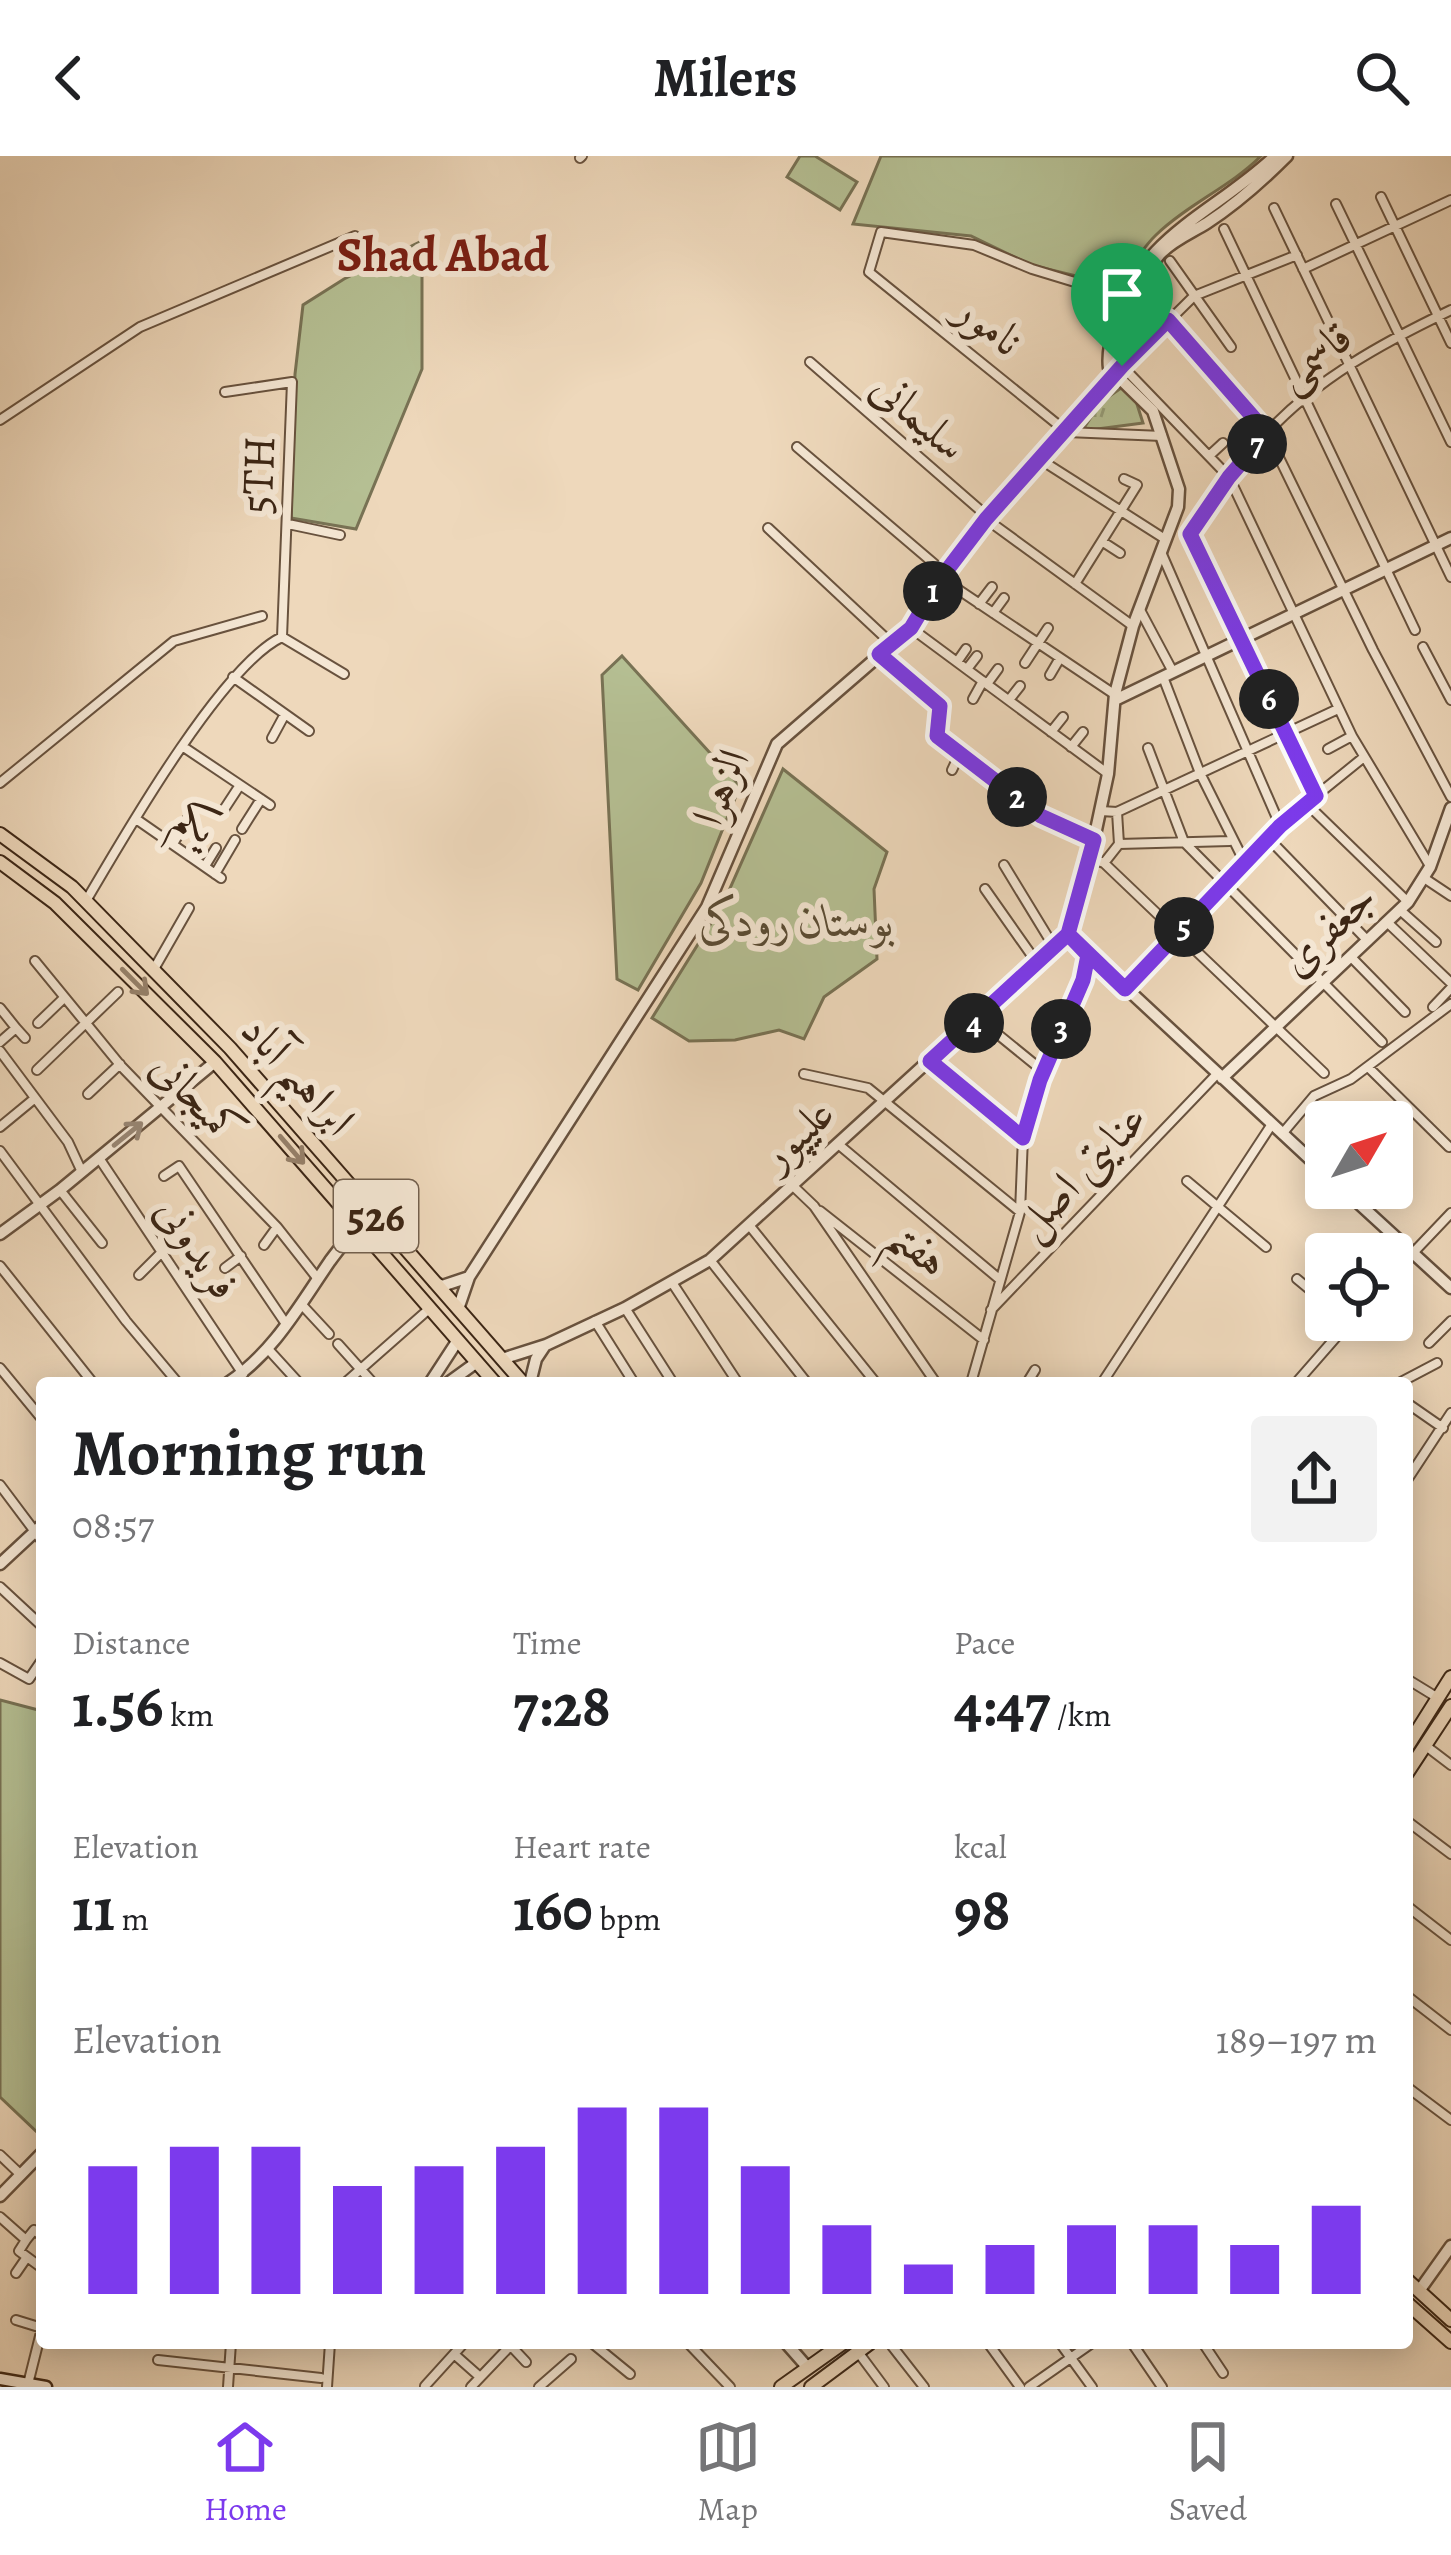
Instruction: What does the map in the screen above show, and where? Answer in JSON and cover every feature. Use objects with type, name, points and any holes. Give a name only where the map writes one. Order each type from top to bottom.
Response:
[{"type":"main road","name":"ابراهیم آباد","points":[[0,834],[86,901],[230,1048],[520,1377]]},
{"type":"main road","name":"ابراهیم آباد","points":[[0,862],[55,903],[215,1062],[486,1373]]},
{"type":"main road","points":[[1413,1738],[1451,1677]]},
{"type":"main road","points":[[1413,1764],[1451,1706]]},
{"type":"main road","points":[[1413,2286],[1451,2320]]},
{"type":"main road","points":[[1413,2308],[1451,2342]]},
{"type":"main road","points":[[782,2387],[835,2349]]},
{"type":"main road","points":[[811,2387],[863,2349]]},
{"type":"street","points":[[1275,156],[1224,200],[1164,239],[1140,267],[1124,297],[1107,361],[1148,403],[1179,489],[1178,507],[1133,626],[1115,697],[1108,774],[1068,934],[1305,1155]]},
{"type":"street","name":"الزهرا","points":[[458,1309],[469,1277],[707,907],[777,744],[911,628],[987,518],[1115,374],[1121,332],[1156,259],[1175,241],[1233,204],[1287,156]]},
{"type":"street","points":[[1381,196],[1451,343]]},
{"type":"street","points":[[1304,269],[1451,200]]},
{"type":"street","points":[[1336,205],[1451,442]]},
{"type":"street","points":[[1274,208],[1451,577]]},
{"type":"street","points":[[1224,230],[1415,630]]},
{"type":"street","name":"نامور","points":[[1066,432],[869,272],[881,232],[974,245],[1124,297]]},
{"type":"street","points":[[0,420],[140,327],[355,236]]},
{"type":"street","points":[[1115,374],[1194,296],[1297,255]]},
{"type":"street","points":[[1170,261],[1231,347]]},
{"type":"street","points":[[1149,299],[1267,433],[1451,797]]},
{"type":"street","name":"قاسمی","points":[[1240,640],[1190,534],[1229,477],[1304,398],[1349,363],[1451,310]]},
{"type":"street","name":"سلیمانی","points":[[810,362],[987,518],[1133,626]]},
{"type":"street","points":[[1115,374],[1229,477],[1352,736],[1427,872],[1451,896]]},
{"type":"street","name":"5TH","points":[[225,392],[292,382],[282,637]]},
{"type":"street","points":[[1066,432],[1163,436]]},
{"type":"street","points":[[1210,455],[1223,443]]},
{"type":"street","points":[[796,447],[943,576],[1115,697]]},
{"type":"street","points":[[1041,460],[1122,511],[1163,545],[1280,826]]},
{"type":"street","points":[[1076,584],[1137,485],[1124,479]]},
{"type":"street","points":[[288,524],[340,535]]},
{"type":"street","points":[[768,528],[892,644]]},
{"type":"street","points":[[1115,697],[1451,538]]},
{"type":"street","points":[[1103,542],[1120,553]]},
{"type":"street","points":[[980,604],[992,586]]},
{"type":"street","points":[[993,613],[1004,598]]},
{"type":"street","points":[[1139,608],[1168,674],[1201,773],[1230,841],[1245,863]]},
{"type":"street","points":[[0,783],[174,641],[262,616]]},
{"type":"street","points":[[911,628],[1108,774]]},
{"type":"street","points":[[1025,663],[1048,628]]},
{"type":"street","points":[[86,901],[184,748],[233,677],[261,647],[282,637],[344,674]]},
{"type":"street","points":[[1240,640],[1316,796]]},
{"type":"street","points":[[1424,647],[1451,700]]},
{"type":"street","points":[[957,662],[967,649]]},
{"type":"street","points":[[879,654],[940,706],[937,736],[1041,816],[1094,840]]},
{"type":"street","points":[[967,669],[976,656]]},
{"type":"street","points":[[1050,675],[1060,658]]},
{"type":"street","points":[[973,699],[998,669]]},
{"type":"street","points":[[233,677],[309,731]]},
{"type":"street","points":[[1009,700],[1020,686]]},
{"type":"street","points":[[1100,811],[1117,812],[1338,709]]},
{"type":"street","points":[[272,738],[285,714]]},
{"type":"street","points":[[1052,732],[1063,717]]},
{"type":"street","points":[[1071,747],[1083,732]]},
{"type":"street","points":[[1328,748],[1352,736]]},
{"type":"street","points":[[184,748],[266,802],[242,829]]},
{"type":"street","points":[[1148,748],[1184,842],[1382,1042]]},
{"type":"street","points":[[952,770],[960,753]]},
{"type":"street","points":[[1125,989],[1280,826],[1364,757]]},
{"type":"street","points":[[221,814],[240,784]]},
{"type":"street","points":[[1307,804],[1436,942]]},
{"type":"street","name":"جعفری","points":[[1220,1076],[1404,906],[1427,872],[1447,829],[1451,808]]},
{"type":"street","points":[[1103,862],[1119,844],[1117,812]]},
{"type":"street","points":[[172,844],[188,818]]},
{"type":"street","name":"یکم","points":[[136,819],[218,876],[235,840]]},
{"type":"street","points":[[1268,838],[1368,940]]},
{"type":"street","points":[[1119,844],[1230,841]]},
{"type":"street","points":[[205,866],[216,848]]},
{"type":"street","points":[[1090,858],[1103,862],[1324,1073]]},
{"type":"street","points":[[1004,865],[1055,948]]},
{"type":"street","points":[[985,889],[1038,964]]},
{"type":"street","points":[[154,970],[189,908]]},
{"type":"street","points":[[1388,923],[1451,986],[1433,1007]]},
{"type":"street","name":"علیپور","points":[[502,1359],[546,1345],[625,1308],[710,1260],[1068,934]]},
{"type":"street","points":[[973,1377],[1020,1212],[1023,1138],[1044,1071],[1083,980],[1088,955]]},
{"type":"street","points":[[1351,957],[1405,1012]]},
{"type":"street","name":"کمیجانی","points":[[34,961],[120,1064],[277,1227],[318,1280]]},
{"type":"street","points":[[37,1070],[118,992]]},
{"type":"street","points":[[38,1023],[64,998]]},
{"type":"street","points":[[1282,1134],[1314,1096],[1368,1067],[1451,1004]]},
{"type":"street","points":[[0,1009],[25,1038]]},
{"type":"street","points":[[979,1019],[1044,1071]]},
{"type":"street","points":[[0,1042],[16,1028]]},
{"type":"street","points":[[0,1051],[68,1142],[82,1172]]},
{"type":"street","points":[[930,1061],[1023,1138]]},
{"type":"street","points":[[0,1234],[215,1062]]},
{"type":"street","points":[[88,1094],[120,1064]]},
{"type":"street","points":[[1368,1067],[1449,1147]]},
{"type":"street","points":[[804,1074],[868,1088],[1020,1212]]},
{"type":"street","name":"عنایتی اصل","points":[[990,1312],[1220,1076]]},
{"type":"street","points":[[0,1127],[34,1099]]},
{"type":"street","points":[[1106,1377],[1272,1124]]},
{"type":"street","points":[[836,1143],[998,1278]]},
{"type":"street","points":[[0,1151],[173,1377]]},
{"type":"street","name":"فریدونی","points":[[99,1158],[163,1251],[232,1377]]},
{"type":"street","points":[[164,1176],[179,1166],[287,1325]]},
{"type":"street","points":[[1187,1181],[1266,1247]]},
{"type":"street","points":[[792,1185],[814,1206],[932,1377]]},
{"type":"street","points":[[60,1190],[102,1243]]},
{"type":"street","name":"هفتم","points":[[814,1206],[984,1340]]},
{"type":"street","points":[[237,1377],[303,1306],[370,1208]]},
{"type":"street","points":[[1365,1209],[1390,1233]]},
{"type":"street","points":[[1413,1252],[1451,1213]]},
{"type":"street","points":[[749,1225],[871,1377]]},
{"type":"street","points":[[264,1245],[277,1227]]},
{"type":"street","points":[[139,1275],[163,1251]]},
{"type":"street","points":[[1413,1254],[1451,1288]]},
{"type":"street","points":[[225,1268],[241,1256]]},
{"type":"street","points":[[710,1260],[802,1377]]},
{"type":"street","points":[[0,1266],[88,1377]]},
{"type":"street","points":[[434,1282],[442,1286],[469,1277]]},
{"type":"street","points":[[1297,1279],[1305,1286]]},
{"type":"street","points":[[673,1284],[734,1377]]},
{"type":"street","points":[[303,1306],[329,1334]]},
{"type":"street","points":[[352,1377],[429,1308]]},
{"type":"street","points":[[625,1308],[669,1377]]},
{"type":"street","points":[[1429,1343],[1451,1321]]},
{"type":"street","points":[[595,1322],[630,1377]]},
{"type":"street","points":[[434,1377],[458,1340]]},
{"type":"street","points":[[1300,1377],[1332,1341]]},
{"type":"street","points":[[338,1344],[367,1377]]},
{"type":"street","points":[[528,1377],[546,1345]]},
{"type":"street","points":[[268,1349],[294,1377]]},
{"type":"street","points":[[1410,1377],[1437,1363]]},
{"type":"street","points":[[0,1368],[36,1412]]},
{"type":"street","points":[[1031,1377],[1035,1370]]},
{"type":"street","points":[[1413,1407],[1443,1428]]},
{"type":"street","points":[[1413,1468],[1451,1413]]},
{"type":"street","points":[[0,1485],[36,1529]]},
{"type":"street","points":[[0,1564],[36,1535]]},
{"type":"street","points":[[0,1587],[36,1620]]},
{"type":"street","points":[[0,1663],[29,1679],[36,1669]]},
{"type":"street","points":[[1413,1682],[1438,1698]]},
{"type":"street","points":[[1426,1746],[1451,1765]]},
{"type":"street","points":[[1413,1826],[1451,1854]]},
{"type":"street","points":[[1413,1911],[1451,1940]]},
{"type":"street","points":[[1413,2001],[1451,2030]]},
{"type":"street","points":[[1413,2092],[1451,2120]]},
{"type":"street","points":[[0,2155],[21,2175]]},
{"type":"street","points":[[0,2196],[36,2159]]},
{"type":"street","points":[[0,2217],[26,2240]]},
{"type":"street","points":[[36,2232],[19,2251],[36,2264]]},
{"type":"street","points":[[1419,2291],[1451,2246]]},
{"type":"street","points":[[16,2273],[27,2257]]},
{"type":"street","points":[[16,2320],[36,2326]]},
{"type":"street","points":[[28,2384],[36,2338]]},
{"type":"street","points":[[227,2387],[231,2349]]},
{"type":"street","points":[[158,2360],[324,2383],[329,2349]]},
{"type":"street","points":[[424,2386],[459,2349]]},
{"type":"street","points":[[470,2387],[507,2349]]},
{"type":"street","points":[[516,2349],[526,2362]]},
{"type":"street","points":[[599,2349],[630,2374]]},
{"type":"street","points":[[694,2349],[730,2387]]},
{"type":"street","points":[[791,2349],[808,2368]]},
{"type":"street","points":[[865,2349],[884,2387]]},
{"type":"street","points":[[894,2349],[923,2387]]},
{"type":"street","points":[[992,2349],[1020,2387]]},
{"type":"street","points":[[1064,2349],[1092,2387]]},
{"type":"street","points":[[1029,2387],[1084,2349]]},
{"type":"street","points":[[1136,2349],[1162,2387]]},
{"type":"street","points":[[1207,2349],[1223,2373]]},
{"type":"street","points":[[454,2354],[480,2377]]},
{"type":"street","points":[[539,2387],[571,2359]]},
{"type":"street","points":[[0,2379],[46,2387]]},
{"type":"green space","points":[[800,156],[815,156],[857,182],[840,210],[787,177]]},
{"type":"green space","points":[[881,156],[1261,156],[1168,224],[1113,285],[1031,265],[971,236],[853,224]]},
{"type":"green space","points":[[422,241],[422,369],[356,529],[291,518],[295,374],[303,305]]},
{"type":"green space","points":[[1124,386],[1136,401],[1143,423],[1082,431],[1101,402]]},
{"type":"green space","points":[[622,656],[740,786],[701,883],[638,990],[617,979],[602,675]]},
{"type":"green space","name":"بوستان رودکی","points":[[783,769],[887,852],[874,889],[877,959],[824,997],[804,1039],[779,1030],[735,1040],[689,1041],[652,1018],[723,904]]},
{"type":"green space","points":[[0,1700],[36,1709],[36,2131],[0,2097]]},
{"type":"district","name":"Shad Abad","points":[[443,254]]},
{"type":"route","points":[[1122,366],[986,519],[941,578],[911,628],[879,654],[940,706],[937,736],[1041,816],[1094,840],[1068,934],[1088,955],[1083,980],[1040,1080],[1023,1138],[930,1061],[1068,934],[1125,989],[1280,826],[1316,796],[1190,534],[1267,433],[1168,320],[1122,366]]}]
